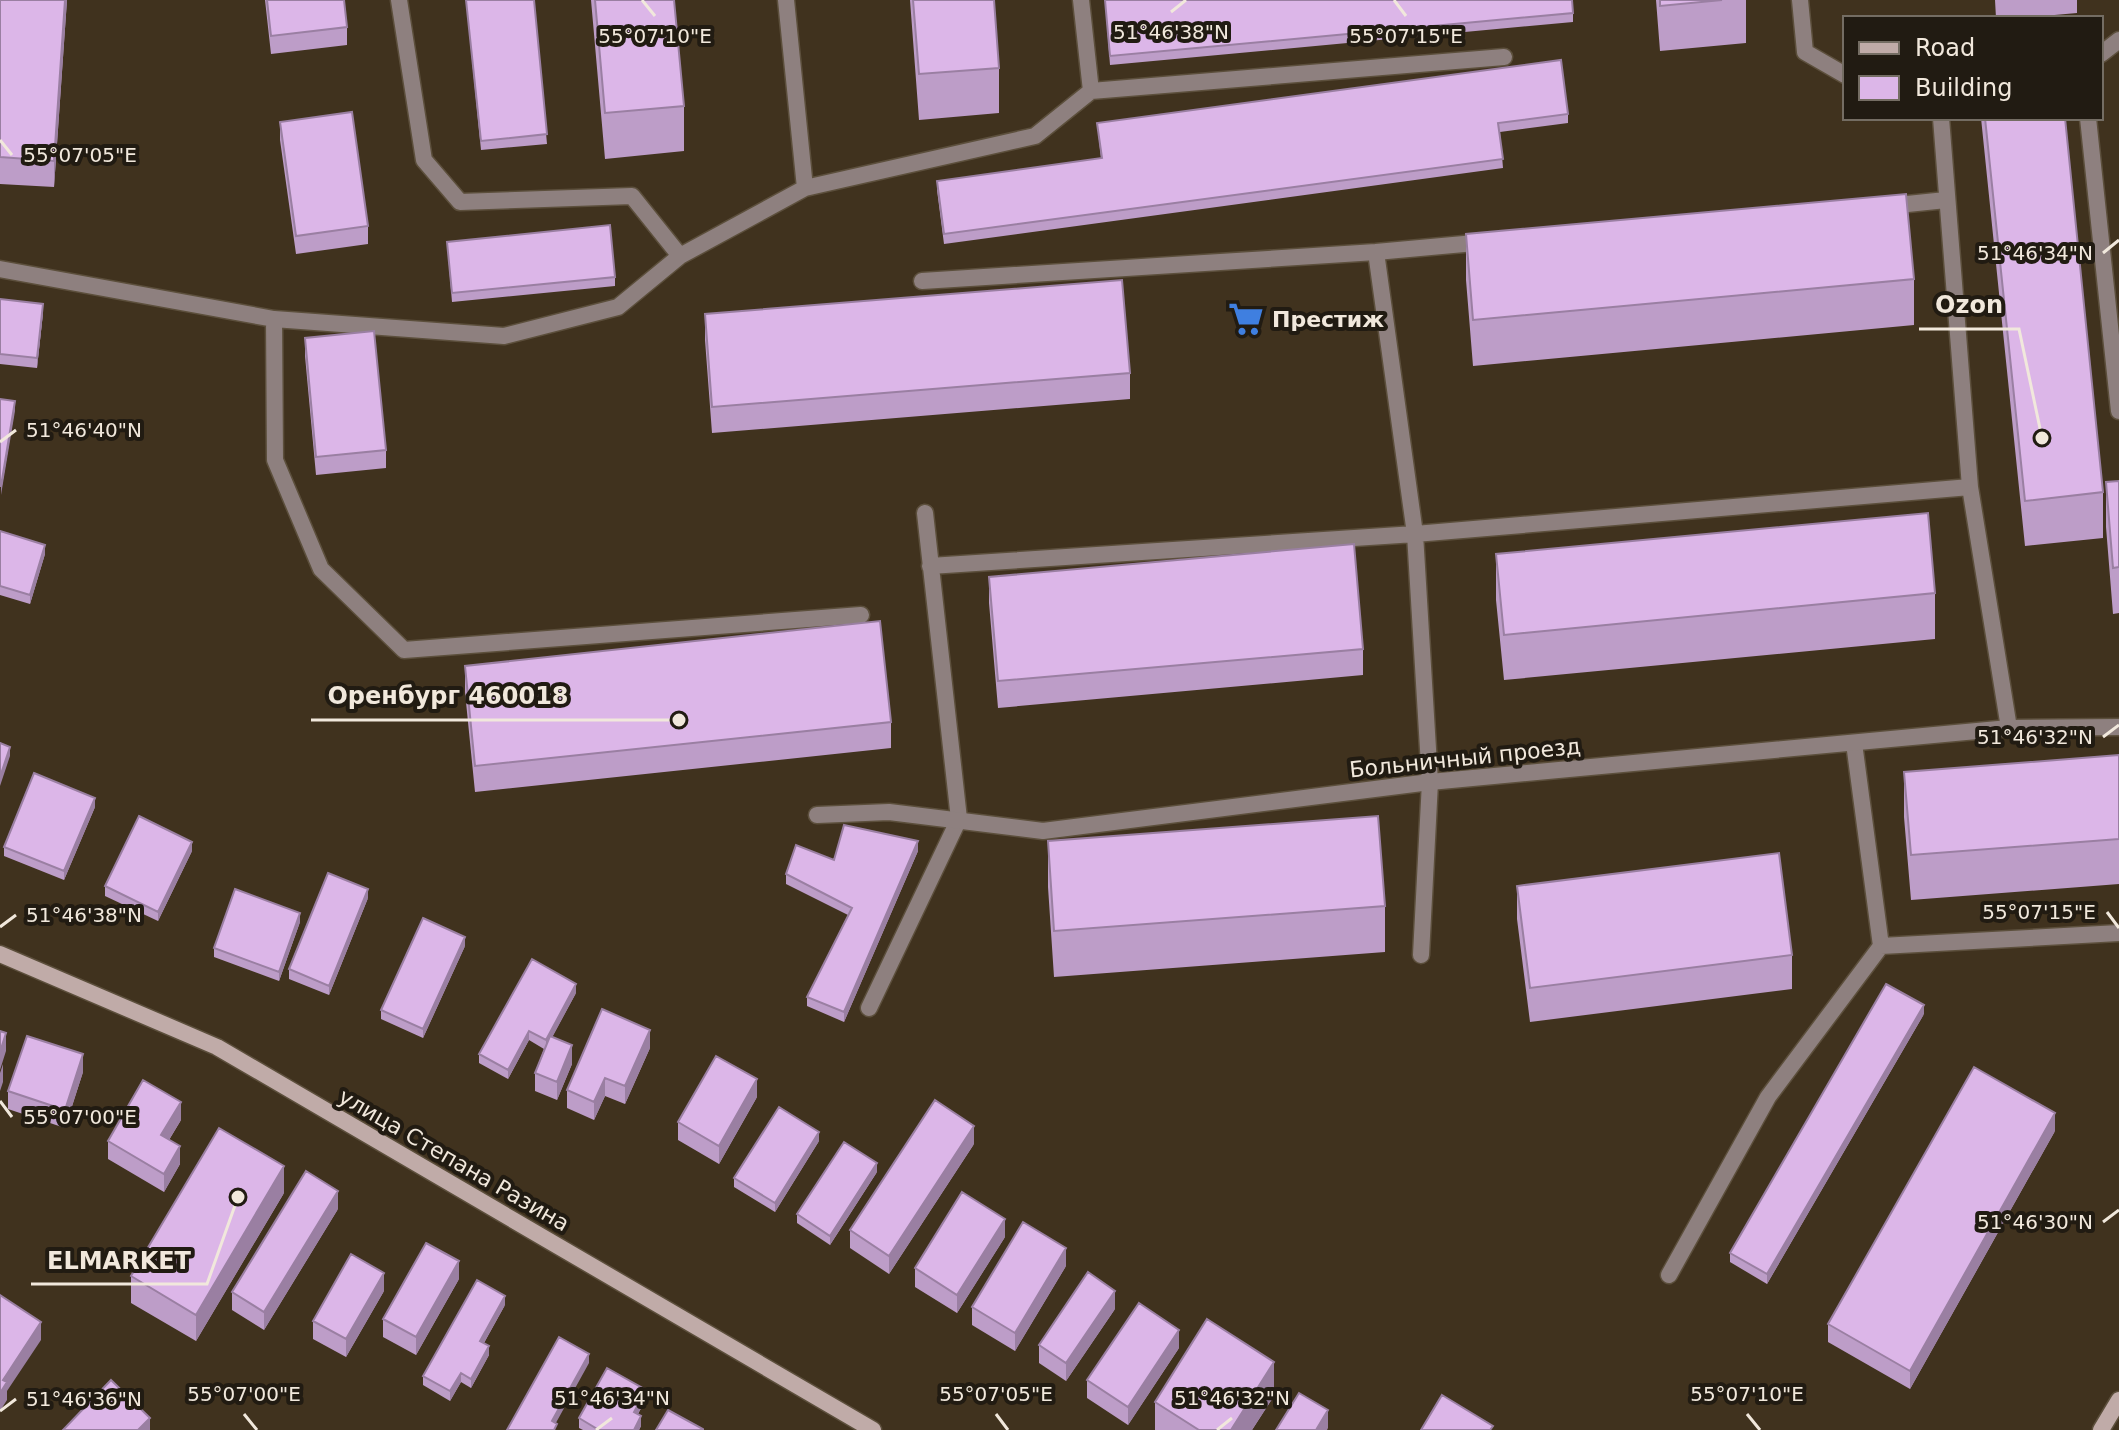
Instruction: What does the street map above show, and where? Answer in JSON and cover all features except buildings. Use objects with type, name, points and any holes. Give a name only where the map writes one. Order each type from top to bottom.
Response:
[{"type":"main road","name":"улица Степана Разина","points":[[0,954],[217,1047],[873,1430]]},
{"type":"main road","points":[[2101,1430],[2119,1400]]},
{"type":"street","points":[[399,0],[424,160],[460,202],[632,196],[680,256]]},
{"type":"street","points":[[786,0],[805,188]]},
{"type":"street","points":[[1081,0],[1091,91]]},
{"type":"street","points":[[1800,0],[1805,52],[1843,74]]},
{"type":"street","points":[[2103,52],[2119,40]]},
{"type":"street","points":[[0,269],[274,319],[504,336],[618,307],[680,256],[805,188],[1035,136],[1091,91],[1504,57]]},
{"type":"street","points":[[1941,120],[1970,487],[2009,728]]},
{"type":"street","points":[[2088,120],[2119,411]]},
{"type":"street","points":[[1867,207],[1946,200]]},
{"type":"street","points":[[922,281],[1503,241]]},
{"type":"street","points":[[1376,252],[1415,534],[1430,782],[1421,955]]},
{"type":"street","points":[[274,319],[275,460],[321,569],[404,650],[861,615]]},
{"type":"street","points":[[930,566],[1415,534],[1970,487]]},
{"type":"street","points":[[869,1008],[959,819],[925,513]]},
{"type":"street","name":"Больничный проезд","points":[[817,815],[889,812],[1043,831],[1430,782],[2009,728],[2119,727]]},
{"type":"street","points":[[1669,1275],[1768,1097],[1881,946],[1854,743]]},
{"type":"street","points":[[1881,946],[2119,933]]},
{"type":"place","name":"Престиж","points":[[1246,319]]},
{"type":"place","name":"Ozon","points":[[2042,438]]},
{"type":"place","name":"Оренбург 460018","points":[[679,720]]},
{"type":"place","name":"ELMARKET","points":[[238,1197]]}]
